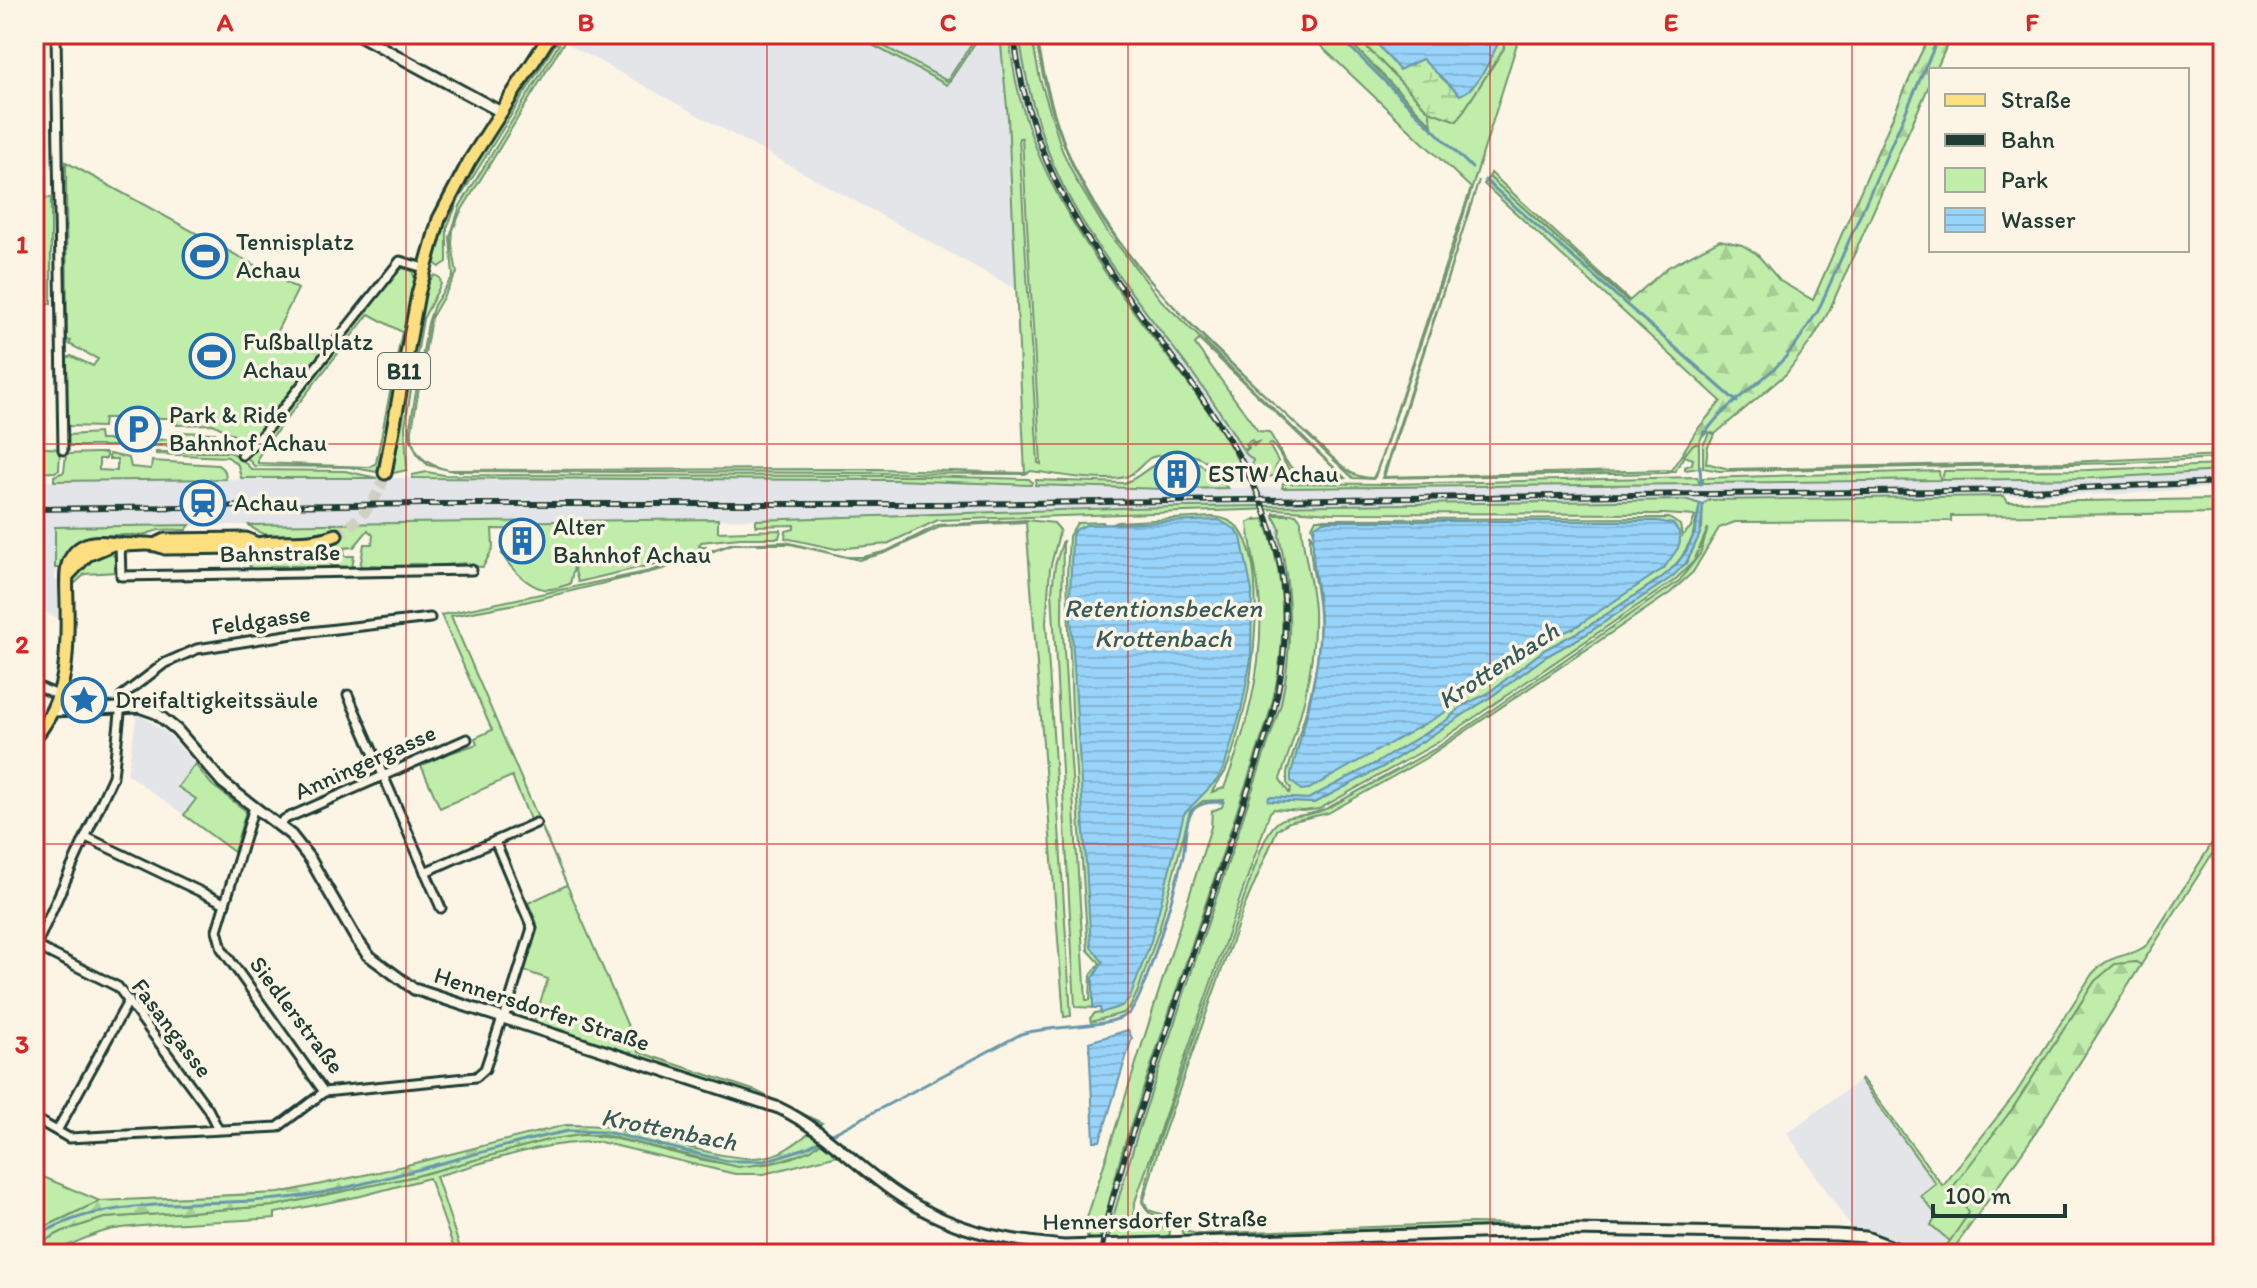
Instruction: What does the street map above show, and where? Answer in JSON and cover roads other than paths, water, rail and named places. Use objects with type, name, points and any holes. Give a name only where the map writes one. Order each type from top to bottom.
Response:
[{"type":"main road","name":"B11","points":[[385,473],[424,268],[435,229],[449,197],[551,34]]},
{"type":"main road","points":[[34,738],[54,711],[60,696],[66,668],[68,575],[87,555],[117,544],[157,544],[165,548],[244,547],[256,543],[312,542],[336,535]]},
{"type":"street","points":[[56,34],[63,450]]},
{"type":"street","points":[[357,34],[501,112]]},
{"type":"street","points":[[242,455],[324,360],[400,261],[424,268]]},
{"type":"street","name":"Bahnstraße","points":[[117,544],[121,576],[472,570]]},
{"type":"street","name":"Feldgasse","points":[[121,707],[122,696],[152,671],[197,649],[282,635],[430,618]]},
{"type":"street","points":[[34,685],[60,696]]},
{"type":"street","points":[[348,695],[441,908]]},
{"type":"street","points":[[35,948],[113,776],[121,707]]},
{"type":"street","name":"Hennersdorfer Straße","points":[[54,711],[139,707],[156,713],[177,730],[223,783],[291,835],[310,859],[368,955],[414,989],[779,1108],[801,1118],[896,1193],[960,1227],[1008,1240],[1113,1244],[1575,1230],[1836,1235],[1866,1237],[1911,1254]]},
{"type":"street","name":"Anningergasse","points":[[279,824],[467,739]]},
{"type":"street","name":"Siedlerstraße","points":[[254,807],[217,930],[222,949],[324,1092],[476,1077],[485,1069],[503,1018]]},
{"type":"street","points":[[425,872],[536,823]]},
{"type":"street","points":[[86,837],[224,903]]},
{"type":"street","points":[[495,841],[532,928],[503,1018]]},
{"type":"street","name":"Fasangasse","points":[[35,948],[118,987],[208,1109],[218,1129]]},
{"type":"street","points":[[58,1129],[129,1000]]},
{"type":"street","points":[[34,1118],[69,1138],[278,1127],[324,1092]]},
{"type":"water","points":[[1369,34],[1497,34],[1500,40],[1479,79],[1460,95],[1422,59],[1399,70]]},
{"type":"water","points":[[1700,504],[1703,504],[1700,534],[1686,563],[1672,577],[1585,635],[1545,657],[1492,696],[1383,767],[1314,803],[1268,801],[1269,797],[1308,799],[1378,762],[1447,720],[1462,706],[1487,694],[1544,650],[1587,627],[1660,579],[1687,550],[1696,530]]},
{"type":"water","name":"Retentionsbecken Krottenbach","points":[[1219,520],[1235,529],[1241,537],[1252,591],[1251,659],[1241,711],[1224,768],[1217,780],[1184,814],[1151,941],[1130,998],[1122,1006],[1101,1013],[1100,1008],[1093,1008],[1093,978],[1103,962],[1091,947],[1070,602],[1072,535],[1086,525]]},
{"type":"water","points":[[1323,521],[1658,521],[1673,524],[1679,532],[1680,541],[1664,568],[1574,628],[1540,643],[1479,687],[1459,696],[1444,713],[1309,789],[1301,790],[1291,781],[1291,773],[1317,663],[1320,613],[1313,538],[1315,526]]},
{"type":"water","points":[[1128,1030],[1132,1038],[1100,1141],[1094,1141],[1089,1042]]},
{"type":"waterway","points":[[1337,34],[1472,168]]},
{"type":"waterway","name":"Krottenbach","points":[[1704,435],[1728,408],[1783,360],[1818,311],[1940,34]]},
{"type":"waterway","points":[[1485,180],[1737,402]]},
{"type":"waterway","name":"Krottenbach","points":[[1700,466],[1701,484]]},
{"type":"waterway","name":"Krottenbach","points":[[34,1237],[80,1217],[124,1208],[292,1198],[320,1193],[568,1131],[606,1132],[727,1161],[765,1161],[806,1148],[1021,1034],[1108,1022],[1129,1013],[1143,987],[1159,939],[1183,856],[1191,814],[1200,805],[1223,802]]},
{"type":"tunnel","points":[[336,535],[367,509],[378,493],[385,473]]},
{"type":"railway","points":[[1014,34],[1029,110],[1056,183],[1081,228],[1238,454],[1265,511],[1281,573],[1284,642],[1271,721],[1127,1149],[1107,1218],[1101,1254]]},
{"type":"railway","points":[[34,509],[424,504],[940,504],[2031,490],[2223,482]]},
{"type":"place","name":"Tennisplatz Achau","points":[[205,256]]},
{"type":"place","name":"Fußballplatz Achau","points":[[212,356]]},
{"type":"place","name":"Park & Ride Bahnhof Achau","points":[[138,429]]},
{"type":"place","name":"ESTW Achau","points":[[1177,474]]},
{"type":"place","name":"Achau","points":[[203,503]]},
{"type":"place","name":"Alter Bahnhof Achau","points":[[522,541]]},
{"type":"place","name":"Dreifaltigkeitssäule","points":[[84,700]]}]
